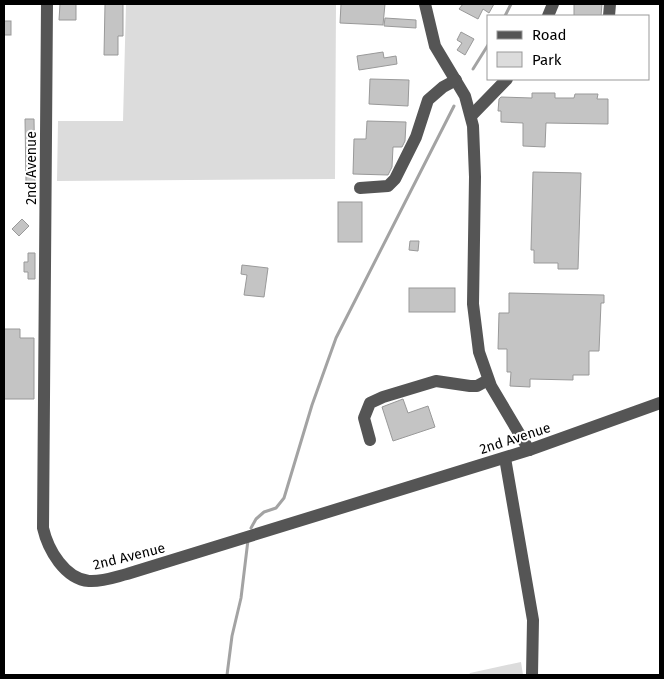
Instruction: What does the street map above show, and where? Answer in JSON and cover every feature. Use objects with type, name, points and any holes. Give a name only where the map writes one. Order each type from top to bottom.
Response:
[{"type":"street","name":"2nd Avenue","points":[[47,4],[43,528],[45,537],[54,554],[68,572],[77,578],[88,581],[111,579],[505,458],[660,403]]},
{"type":"street","points":[[425,4],[435,46],[462,89],[470,110],[475,177],[474,304],[479,352],[488,380],[529,450]]},
{"type":"street","points":[[360,188],[388,186],[396,179],[413,144],[428,100],[443,87],[456,80]]},
{"type":"street","points":[[470,110],[506,80]]},
{"type":"street","points":[[370,440],[364,418],[370,403],[436,381],[477,386],[488,380]]},
{"type":"street","points":[[505,458],[533,620],[532,675]]},
{"type":"green space","points":[[126,4],[336,4],[335,179],[57,181],[58,121],[123,121]]},
{"type":"green space","points":[[521,662],[523,675],[469,675],[470,673]]},
{"type":"building","points":[[60,4],[76,4],[76,20],[59,20]]},
{"type":"building","points":[[105,4],[123,4],[123,36],[118,36],[118,55],[104,55]]},
{"type":"building","points":[[341,4],[385,4],[383,25],[340,23]]},
{"type":"building","points":[[463,4],[494,4],[489,13],[483,9],[478,19],[459,9]]},
{"type":"building","points":[[574,4],[602,4],[601,15],[574,15]]},
{"type":"building","points":[[385,18],[416,20],[416,28],[384,26]]},
{"type":"building","points":[[4,21],[11,21],[11,35],[4,35]]},
{"type":"building","points":[[461,32],[474,39],[465,55],[457,50],[462,43],[457,40]]},
{"type":"building","points":[[383,52],[384,58],[396,56],[397,64],[359,70],[357,56]]},
{"type":"building","points":[[370,79],[409,80],[408,106],[369,104]]},
{"type":"building","points":[[532,93],[555,93],[555,98],[574,98],[575,94],[598,94],[597,99],[608,99],[608,124],[546,123],[545,147],[523,146],[523,123],[501,122],[501,111],[498,111],[499,99],[501,97],[532,98]]},
{"type":"building","points":[[25,119],[34,119],[35,183],[26,183]]},
{"type":"building","points":[[367,121],[406,122],[405,141],[402,147],[393,147],[392,167],[388,175],[353,174],[354,139],[366,139]]},
{"type":"building","points":[[533,172],[581,173],[578,269],[558,269],[558,263],[534,263],[534,250],[531,250]]},
{"type":"building","points":[[338,202],[362,202],[362,242],[338,242]]},
{"type":"building","points":[[22,219],[29,226],[19,236],[12,229]]},
{"type":"building","points":[[410,241],[419,241],[418,251],[409,250]]},
{"type":"building","points":[[28,253],[35,253],[35,279],[28,279],[28,272],[24,272],[24,262],[28,262]]},
{"type":"building","points":[[242,265],[268,268],[264,297],[244,295],[247,275],[241,274]]},
{"type":"building","points":[[409,288],[455,288],[455,312],[409,312]]},
{"type":"building","points":[[509,293],[604,295],[604,303],[601,303],[599,351],[589,351],[589,375],[573,375],[573,380],[530,379],[530,387],[510,386],[511,372],[507,372],[507,349],[498,349],[499,313],[509,313]]},
{"type":"building","points":[[4,329],[20,329],[20,338],[34,338],[34,399],[4,399]]},
{"type":"building","points":[[403,399],[408,413],[428,406],[435,427],[393,441],[382,407]]},
{"type":"waterway","points":[[506,15],[511,4]]},
{"type":"waterway","points":[[473,69],[487,47]]},
{"type":"waterway","points":[[251,528],[256,519],[264,512],[276,508],[284,498],[312,405],[336,338],[454,106]]},
{"type":"waterway","points":[[227,675],[232,636],[241,598],[248,540]]}]
